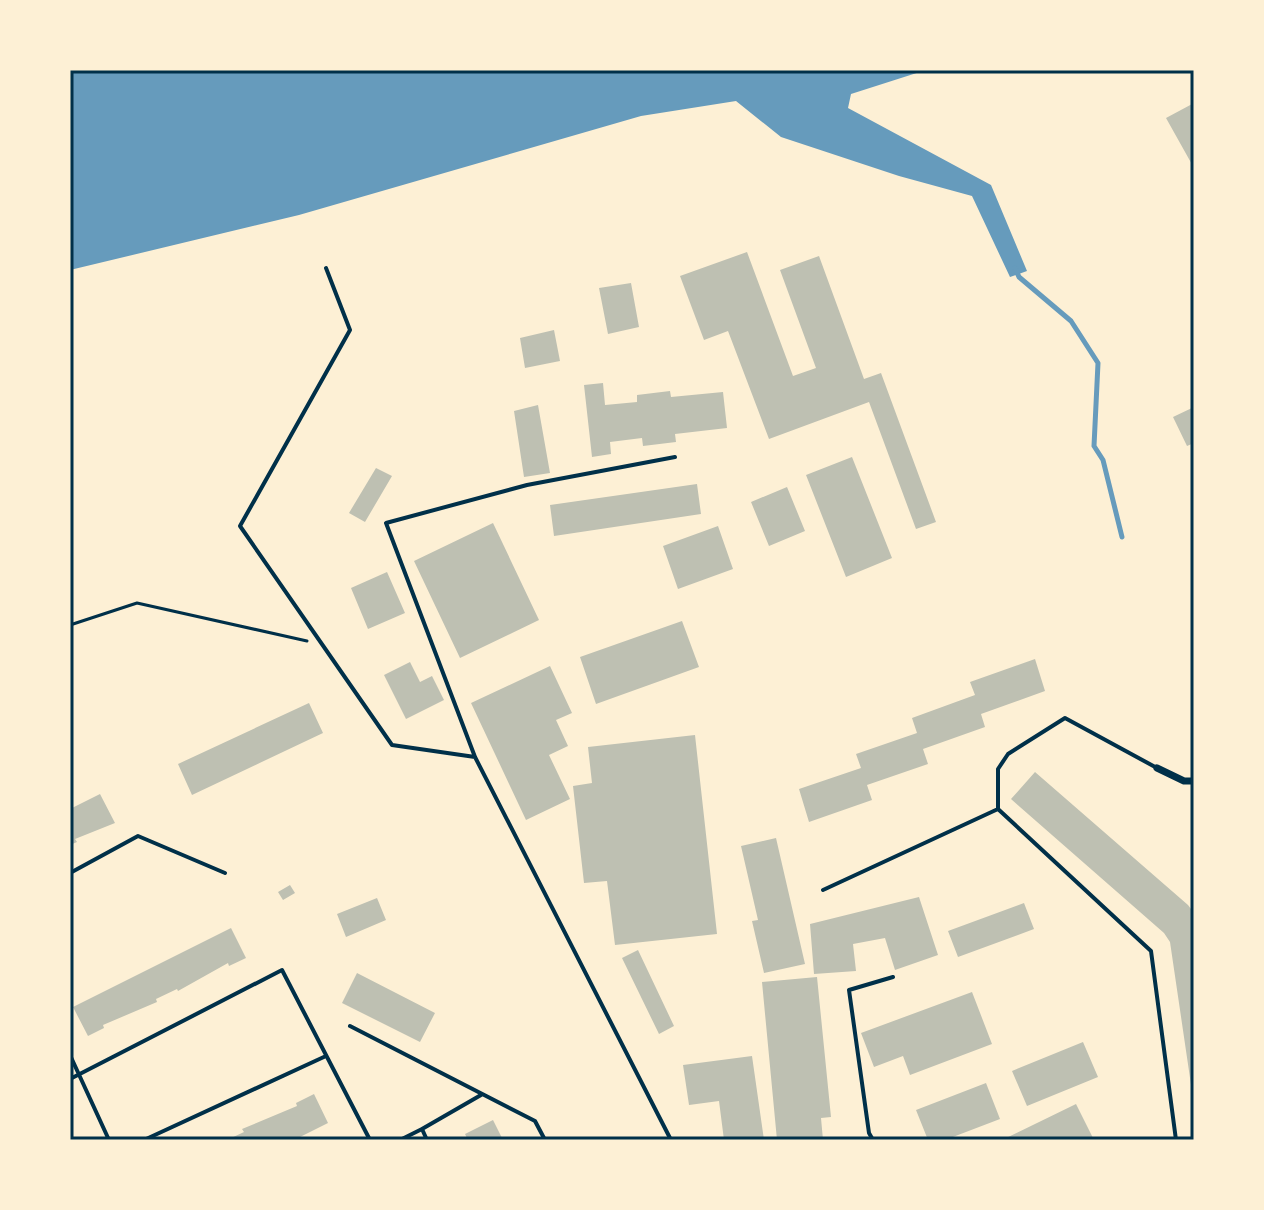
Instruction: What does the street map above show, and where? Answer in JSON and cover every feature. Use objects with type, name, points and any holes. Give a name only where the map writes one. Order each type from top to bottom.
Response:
[{"type":"street","points":[[1157,768],[1184,781],[1194,781]]},
{"type":"lane","points":[[326,268],[350,330],[240,526],[392,745],[475,757]]},
{"type":"lane","points":[[671,1140],[475,757],[386,523],[527,485],[675,457]]},
{"type":"lane","points":[[1157,768],[1065,718],[1008,754],[998,769],[998,809],[1151,951],[1176,1140]]},
{"type":"lane","points":[[823,890],[998,809]]},
{"type":"lane","points":[[70,873],[138,836],[225,873]]},
{"type":"lane","points":[[70,1079],[282,970],[370,1140]]},
{"type":"lane","points":[[873,1140],[869,1133],[849,990],[893,977]]},
{"type":"lane","points":[[350,1026],[535,1121],[545,1140]]},
{"type":"lane","points":[[70,1055],[109,1140]]},
{"type":"lane","points":[[144,1140],[326,1056]]},
{"type":"lane","points":[[400,1140],[481,1095]]},
{"type":"lane","points":[[422,1129],[427,1140]]},
{"type":"path","points":[[70,625],[137,603],[322,645]]},
{"type":"water","points":[[70,70],[926,70],[851,94],[848,108],[991,185],[1027,271],[1010,277],[972,196],[899,176],[781,137],[736,101],[641,116],[299,215],[70,270]]},
{"type":"building","points":[[1194,103],[1194,168],[1166,118]]},
{"type":"building","points":[[747,252],[793,376],[816,368],[780,270],[819,256],[864,379],[881,373],[936,522],[916,529],[869,402],[769,439],[728,331],[704,340],[680,276]]},
{"type":"building","points":[[631,283],[639,327],[608,334],[599,288]]},
{"type":"building","points":[[554,330],[560,361],[525,368],[520,338]]},
{"type":"building","points":[[603,383],[605,405],[637,402],[637,395],[670,391],[671,397],[723,392],[727,428],[675,434],[676,442],[643,446],[642,438],[610,442],[611,454],[592,457],[584,385]]},
{"type":"building","points":[[538,405],[550,473],[524,477],[514,411]]},
{"type":"building","points":[[1194,407],[1194,443],[1187,446],[1173,417]]},
{"type":"building","points":[[852,457],[892,558],[846,577],[806,475]]},
{"type":"building","points":[[376,468],[392,476],[365,522],[349,513]]},
{"type":"building","points":[[697,484],[701,514],[554,536],[550,505]]},
{"type":"building","points":[[787,487],[805,531],[769,546],[751,502]]},
{"type":"building","points":[[493,523],[539,620],[460,658],[414,561]]},
{"type":"building","points":[[718,526],[733,569],[678,589],[663,546]]},
{"type":"building","points":[[387,572],[405,613],[368,629],[351,588]]},
{"type":"building","points":[[682,621],[699,667],[596,704],[580,657]]},
{"type":"building","points":[[1035,659],[1045,691],[981,714],[985,727],[923,749],[928,764],[867,785],[872,800],[809,822],[799,789],[861,768],[856,754],[917,733],[912,718],[975,695],[970,682]]},
{"type":"building","points":[[410,662],[420,682],[432,676],[444,700],[406,719],[384,675]]},
{"type":"building","points":[[550,666],[572,713],[556,720],[568,746],[549,755],[570,799],[526,820],[471,703]]},
{"type":"building","points":[[309,703],[323,733],[192,795],[178,764]]},
{"type":"building","points":[[695,735],[717,934],[615,945],[607,881],[584,883],[573,786],[592,783],[588,747]]},
{"type":"building","points":[[1035,772],[1194,913],[1194,1105],[1170,942],[1164,933],[1011,799]]},
{"type":"building","points":[[100,794],[115,823],[75,839],[77,842],[70,845],[70,809]]},
{"type":"building","points":[[776,838],[805,964],[764,973],[752,921],[758,920],[741,846]]},
{"type":"building","points":[[290,885],[295,893],[283,900],[278,892]]},
{"type":"building","points":[[919,897],[938,955],[895,970],[885,938],[853,944],[856,971],[814,974],[810,924]]},
{"type":"building","points":[[377,898],[386,920],[346,937],[337,914]]},
{"type":"building","points":[[1024,903],[1034,929],[958,957],[948,931]]},
{"type":"building","points":[[231,928],[246,958],[229,966],[228,963],[178,991],[156,999],[157,1002],[103,1025],[104,1028],[88,1036],[73,1007]]},
{"type":"building","points":[[638,950],[674,1026],[659,1034],[622,958]]},
{"type":"building","points":[[357,973],[435,1013],[420,1042],[342,1003]]},
{"type":"building","points":[[817,977],[831,1117],[821,1118],[823,1140],[777,1140],[762,982]]},
{"type":"building","points":[[972,992],[992,1044],[910,1075],[903,1056],[874,1067],[861,1033]]},
{"type":"building","points":[[1083,1042],[1098,1077],[1027,1106],[1012,1071]]},
{"type":"building","points":[[752,1056],[764,1140],[724,1140],[719,1101],[689,1105],[683,1065]]},
{"type":"building","points":[[986,1083],[1000,1119],[945,1140],[928,1140],[916,1110]]},
{"type":"building","points":[[314,1094],[328,1123],[294,1140],[227,1140],[244,1132],[242,1129],[297,1106],[296,1103]]},
{"type":"building","points":[[1076,1104],[1094,1140],[1002,1140]]},
{"type":"building","points":[[493,1120],[503,1140],[468,1140],[465,1134]]},
{"type":"waterway","points":[[1015,268],[1019,277],[1071,321],[1098,363],[1094,446],[1103,460],[1122,537]]}]
